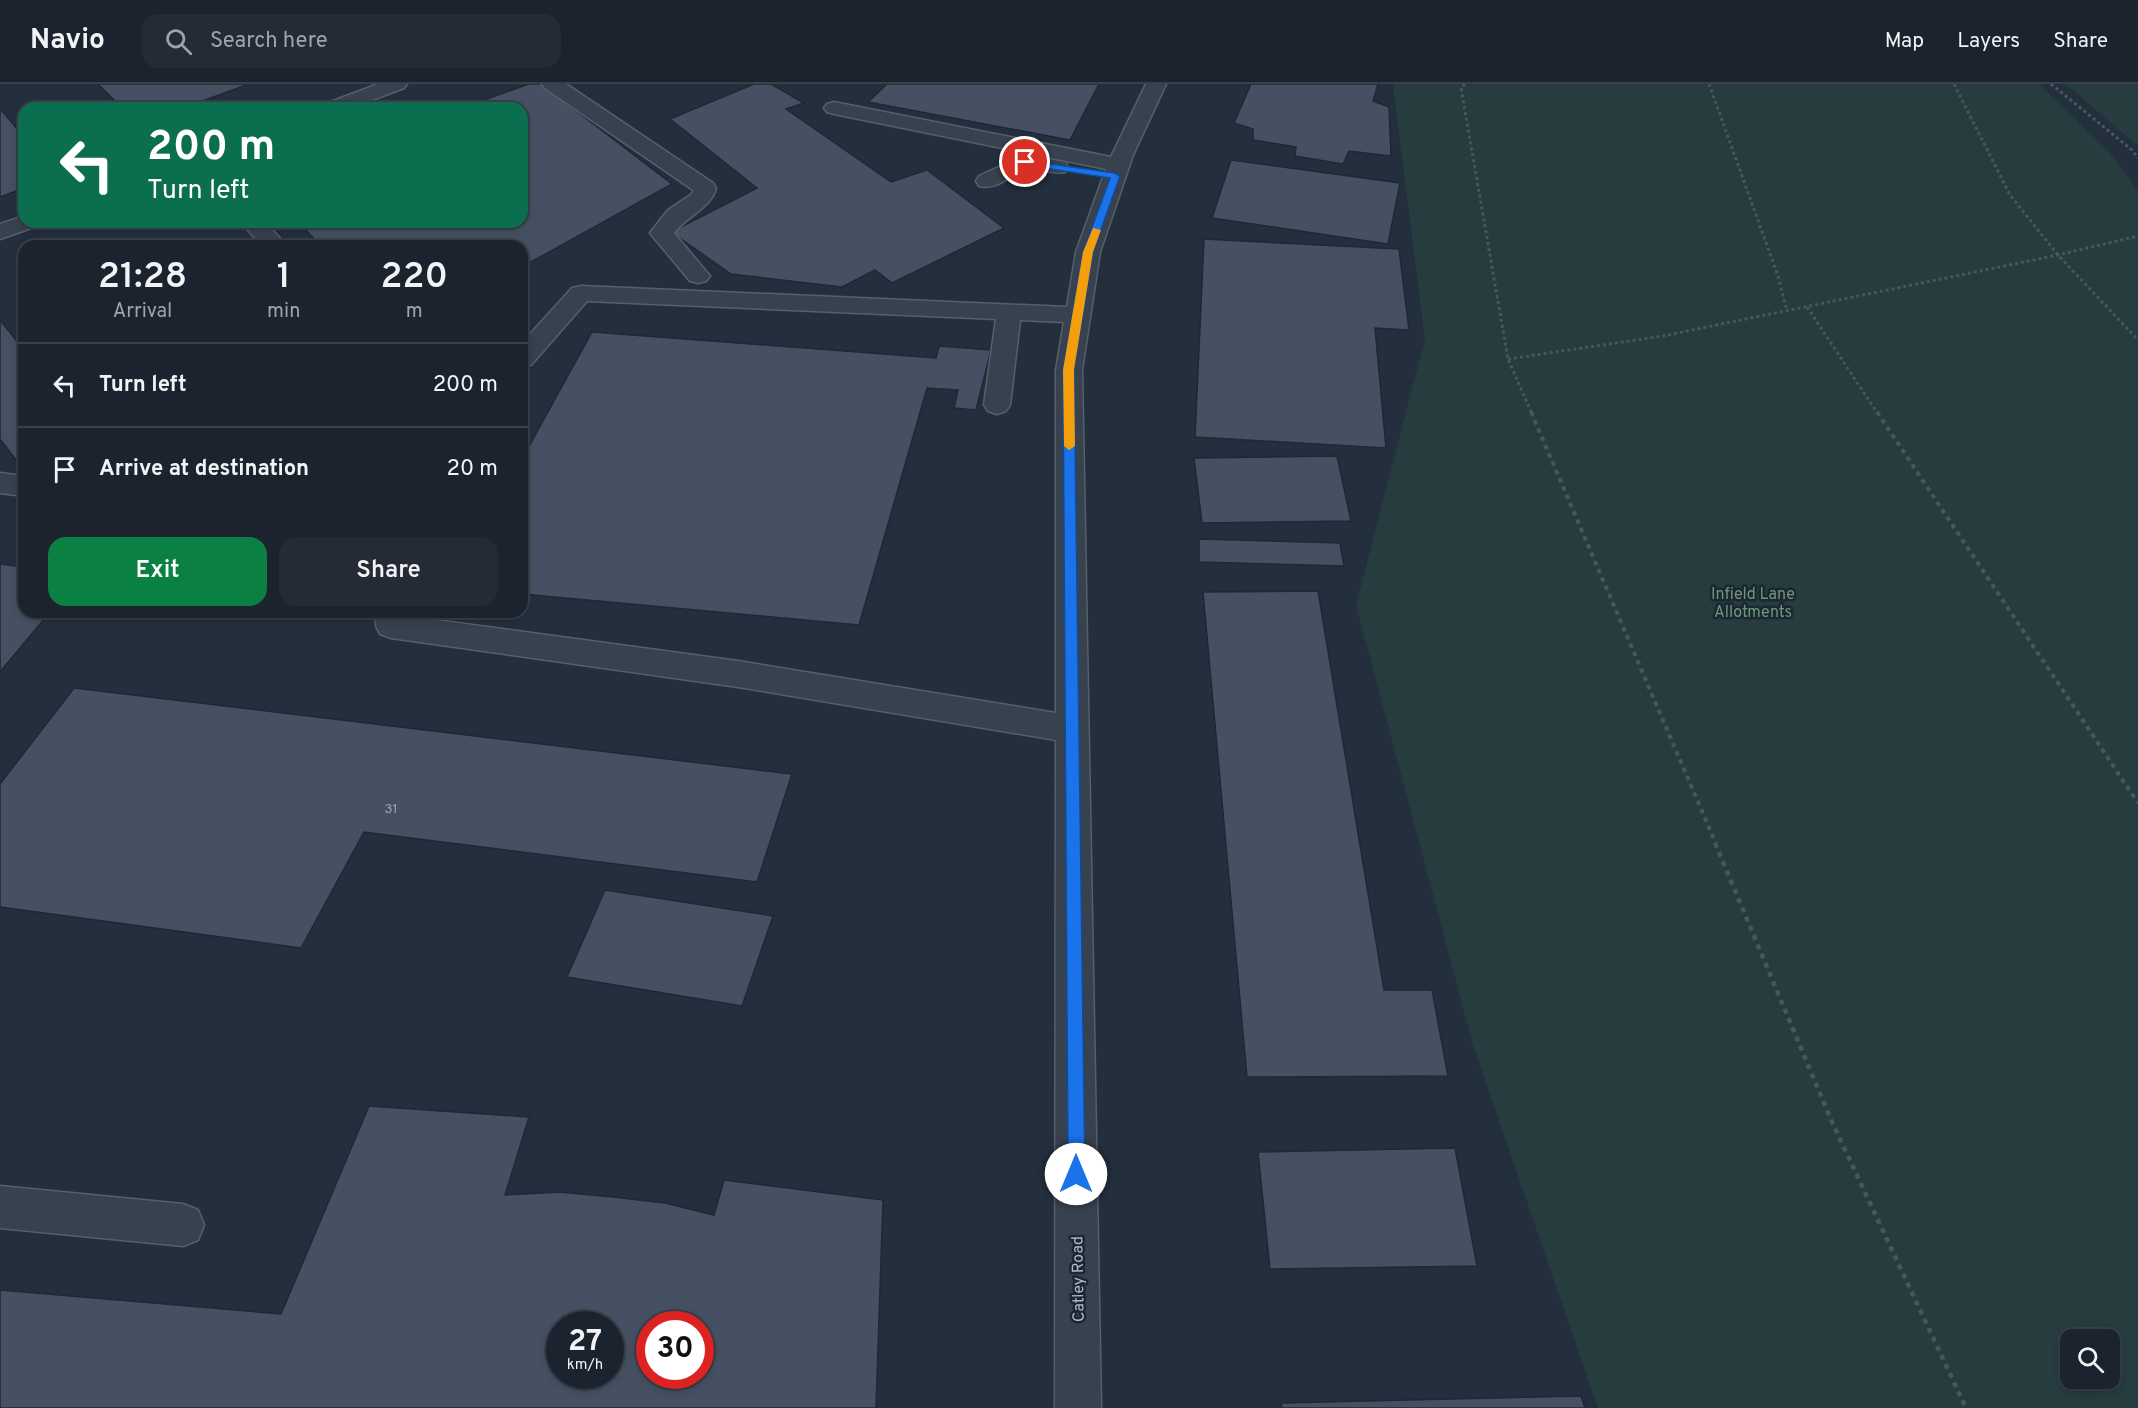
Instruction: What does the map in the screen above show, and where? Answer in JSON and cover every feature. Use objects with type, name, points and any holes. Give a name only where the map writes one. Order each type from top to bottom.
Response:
[{"type":"street","points":[[348,102],[397,84]]},
{"type":"street","points":[[552,84],[705,188],[703,197],[676,215],[662,233],[698,276]]},
{"type":"street","name":"Catley Road","points":[[1078,1408],[1069,370],[1088,252],[1117,170],[1156,84]]},
{"type":"street","points":[[834,108],[1117,170]]},
{"type":"street","points":[[987,182],[1025,162],[1117,170]]},
{"type":"street","points":[[0,232],[18,225]]},
{"type":"street","points":[[258,228],[269,240]]},
{"type":"street","points":[[528,352],[580,293],[1078,315]]},
{"type":"street","points":[[997,405],[1009,312]]},
{"type":"street","points":[[0,483],[18,485]]},
{"type":"street","points":[[391,618],[392,626],[738,674],[1072,729]]},
{"type":"street","points":[[0,1207],[183,1225]]},
{"type":"path","points":[[1465,84],[1461,88],[1508,359],[1642,666],[1832,1122],[1966,1408]]},
{"type":"path","points":[[1709,84],[1778,276],[1787,310]]},
{"type":"path","points":[[1954,84],[2010,195],[2058,255],[2138,340]]},
{"type":"path","points":[[2051,84],[2132,150],[2138,158]]},
{"type":"path","points":[[1508,359],[1663,336],[2058,255],[2138,236]]},
{"type":"path","points":[[1807,306],[2138,802]]},
{"type":"green space","name":"Infield Lane Allotments","points":[[1396,84],[2039,84],[2110,153],[2138,191],[2138,1408],[1598,1408],[1473,1045],[1356,605],[1425,339],[1393,87]]},
{"type":"green space","points":[[2063,84],[2138,84],[2138,146],[2073,90]]},
{"type":"building","points":[[98,84],[249,84],[200,102],[116,102]]},
{"type":"building","points":[[529,84],[541,84],[672,184],[528,264],[528,240],[315,240],[304,228],[528,228],[528,102],[479,102]]},
{"type":"building","points":[[754,84],[771,84],[804,103],[786,109],[891,182],[927,170],[1004,228],[892,283],[875,270],[842,287],[731,274],[671,232],[757,188],[670,119]]},
{"type":"building","points":[[887,84],[1099,84],[1070,140],[868,102]]},
{"type":"building","points":[[1251,84],[1378,84],[1373,101],[1389,107],[1391,156],[1349,151],[1343,164],[1295,156],[1296,147],[1253,140],[1253,129],[1234,123]]},
{"type":"building","points":[[2,111],[18,130],[18,190],[0,197],[0,112]]},
{"type":"building","points":[[1231,160],[1400,183],[1388,244],[1212,218]]},
{"type":"building","points":[[1204,239],[1399,249],[1409,330],[1375,328],[1386,448],[1195,437]]},
{"type":"building","points":[[0,320],[18,342],[18,463],[0,439]]},
{"type":"building","points":[[592,332],[936,358],[939,346],[991,350],[976,410],[954,408],[958,390],[927,388],[859,625],[528,595],[528,448]]},
{"type":"building","points":[[1337,456],[1351,521],[1202,523],[1194,458]]},
{"type":"building","points":[[1199,539],[1340,543],[1344,566],[1199,562]]},
{"type":"building","points":[[0,564],[18,566],[18,618],[45,618],[0,672]]},
{"type":"building","points":[[1318,591],[1384,990],[1432,990],[1448,1076],[1247,1077],[1203,592]]},
{"type":"building","points":[[74,688],[792,774],[757,882],[364,832],[301,948],[0,907],[0,784]]},
{"type":"building","points":[[605,890],[773,916],[742,1006],[567,977]]},
{"type":"building","points":[[369,1106],[529,1117],[505,1195],[559,1192],[613,1197],[665,1203],[714,1215],[724,1180],[883,1200],[876,1408],[0,1408],[0,1290],[281,1314]]},
{"type":"building","points":[[1455,1148],[1477,1266],[1270,1269],[1258,1152]]},
{"type":"building","points":[[1581,1396],[1585,1408],[1282,1408],[1281,1403]]},
{"type":"slow traffic","points":[[1069,446],[1069,370],[1088,252],[1096,230]]},
{"type":"route","points":[[1025,162],[1115,176],[1088,252],[1069,370],[1076,1174]]}]
